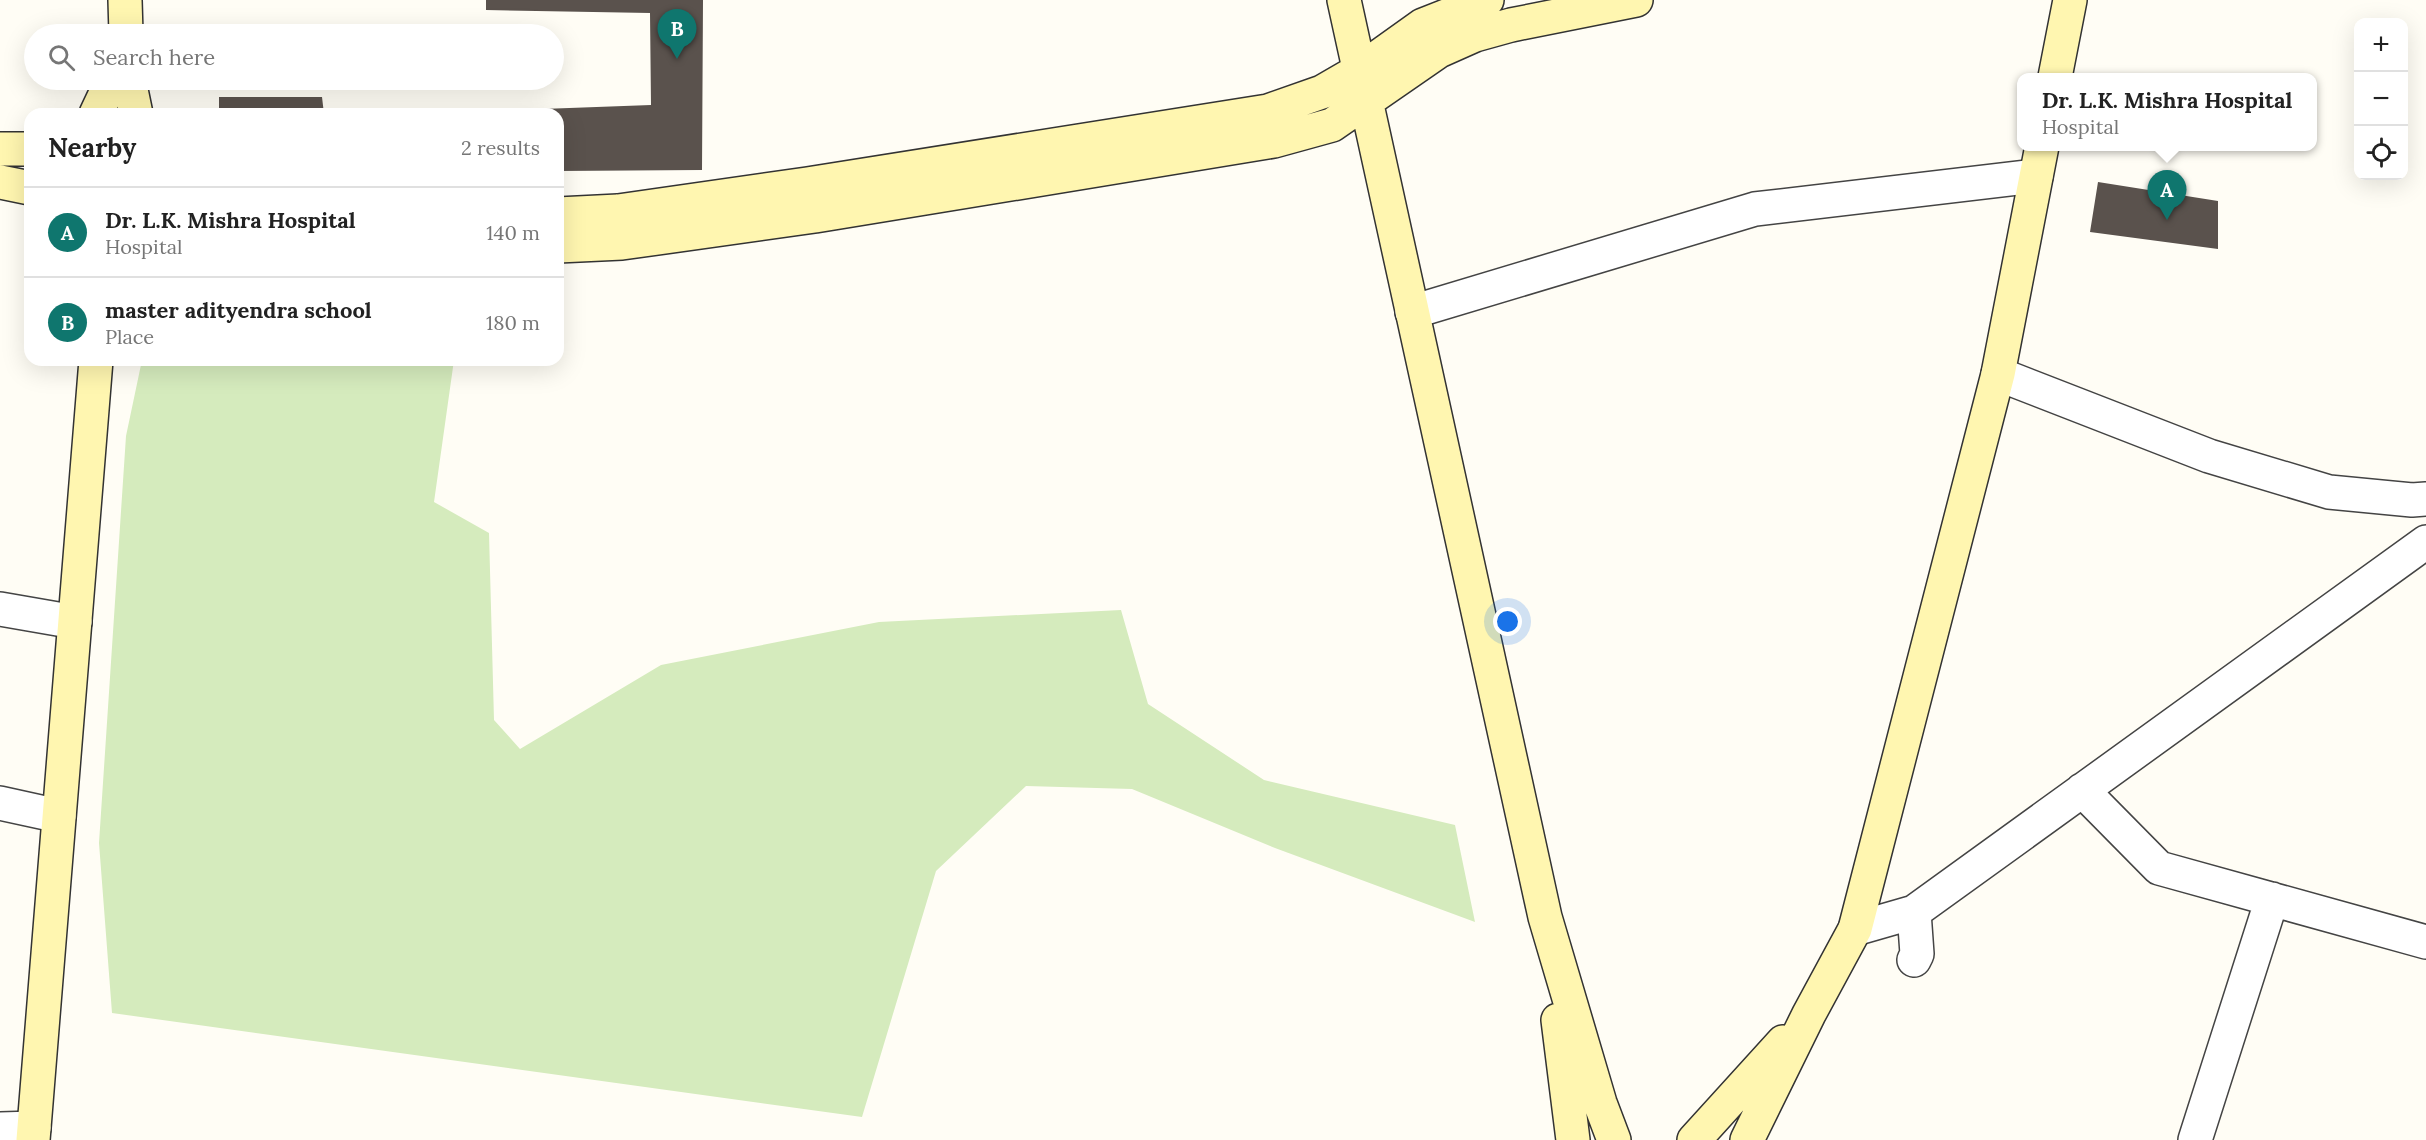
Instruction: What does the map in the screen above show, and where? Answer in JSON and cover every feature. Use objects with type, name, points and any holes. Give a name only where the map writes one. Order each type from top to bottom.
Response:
[{"type":"main road","points":[[1344,0],[1545,917],[1600,1103],[1614,1140]]},
{"type":"main road","points":[[564,214],[618,211],[807,184],[1269,111],[1322,92],[1360,70],[1423,25],[1487,0]]},
{"type":"main road","points":[[564,246],[622,243],[815,216],[1274,141],[1332,124],[1366,103],[1439,51],[1475,35],[1511,25],[1636,0]]},
{"type":"main road","points":[[2056,73],[2070,0]]},
{"type":"main road","points":[[99,108],[107,90]]},
{"type":"main road","points":[[131,90],[135,108]]},
{"type":"main road","points":[[0,149],[24,149]]},
{"type":"main road","points":[[1747,1140],[1809,1014],[1855,928],[1998,374],[2039,161]]},
{"type":"main road","points":[[0,182],[24,187]]},
{"type":"main road","points":[[34,1134],[96,366]]},
{"type":"main road","points":[[1545,917],[1573,1140]]},
{"type":"main road","points":[[1694,1140],[1809,1014]]},
{"type":"street","points":[[1412,312],[1755,209],[2039,161]]},
{"type":"street","points":[[1998,374],[2209,456],[2329,492],[2412,500],[2426,499]]},
{"type":"street","points":[[1855,928],[1914,912],[2426,542]]},
{"type":"street","points":[[0,609],[75,622]]},
{"type":"street","points":[[2082,790],[2159,868],[2426,942]]},
{"type":"street","points":[[0,803],[59,816]]},
{"type":"street","points":[[2195,1140],[2272,899]]},
{"type":"street","points":[[1914,912],[1917,954],[1914,960]]},
{"type":"street","points":[[0,1129],[34,1134]]},
{"type":"green space","points":[[141,366],[453,366],[434,502],[489,533],[494,720],[520,749],[661,665],[879,622],[1121,610],[1148,704],[1264,780],[1455,825],[1475,922],[1275,848],[1132,789],[1026,786],[936,871],[862,1117],[112,1013],[99,843],[126,436]]},
{"type":"building","points":[[486,0],[703,0],[702,170],[564,171],[564,108],[651,105],[650,13],[486,10]]},
{"type":"building","points":[[219,97],[322,97],[323,108],[219,108]]},
{"type":"building","points":[[2098,182],[2218,201],[2218,249],[2090,232]]},
{"type":"place","name":"master adityendra school","points":[[677,59]]},
{"type":"place","name":"Dr. L.K. Mishra Hospital","points":[[2167,220]]}]
